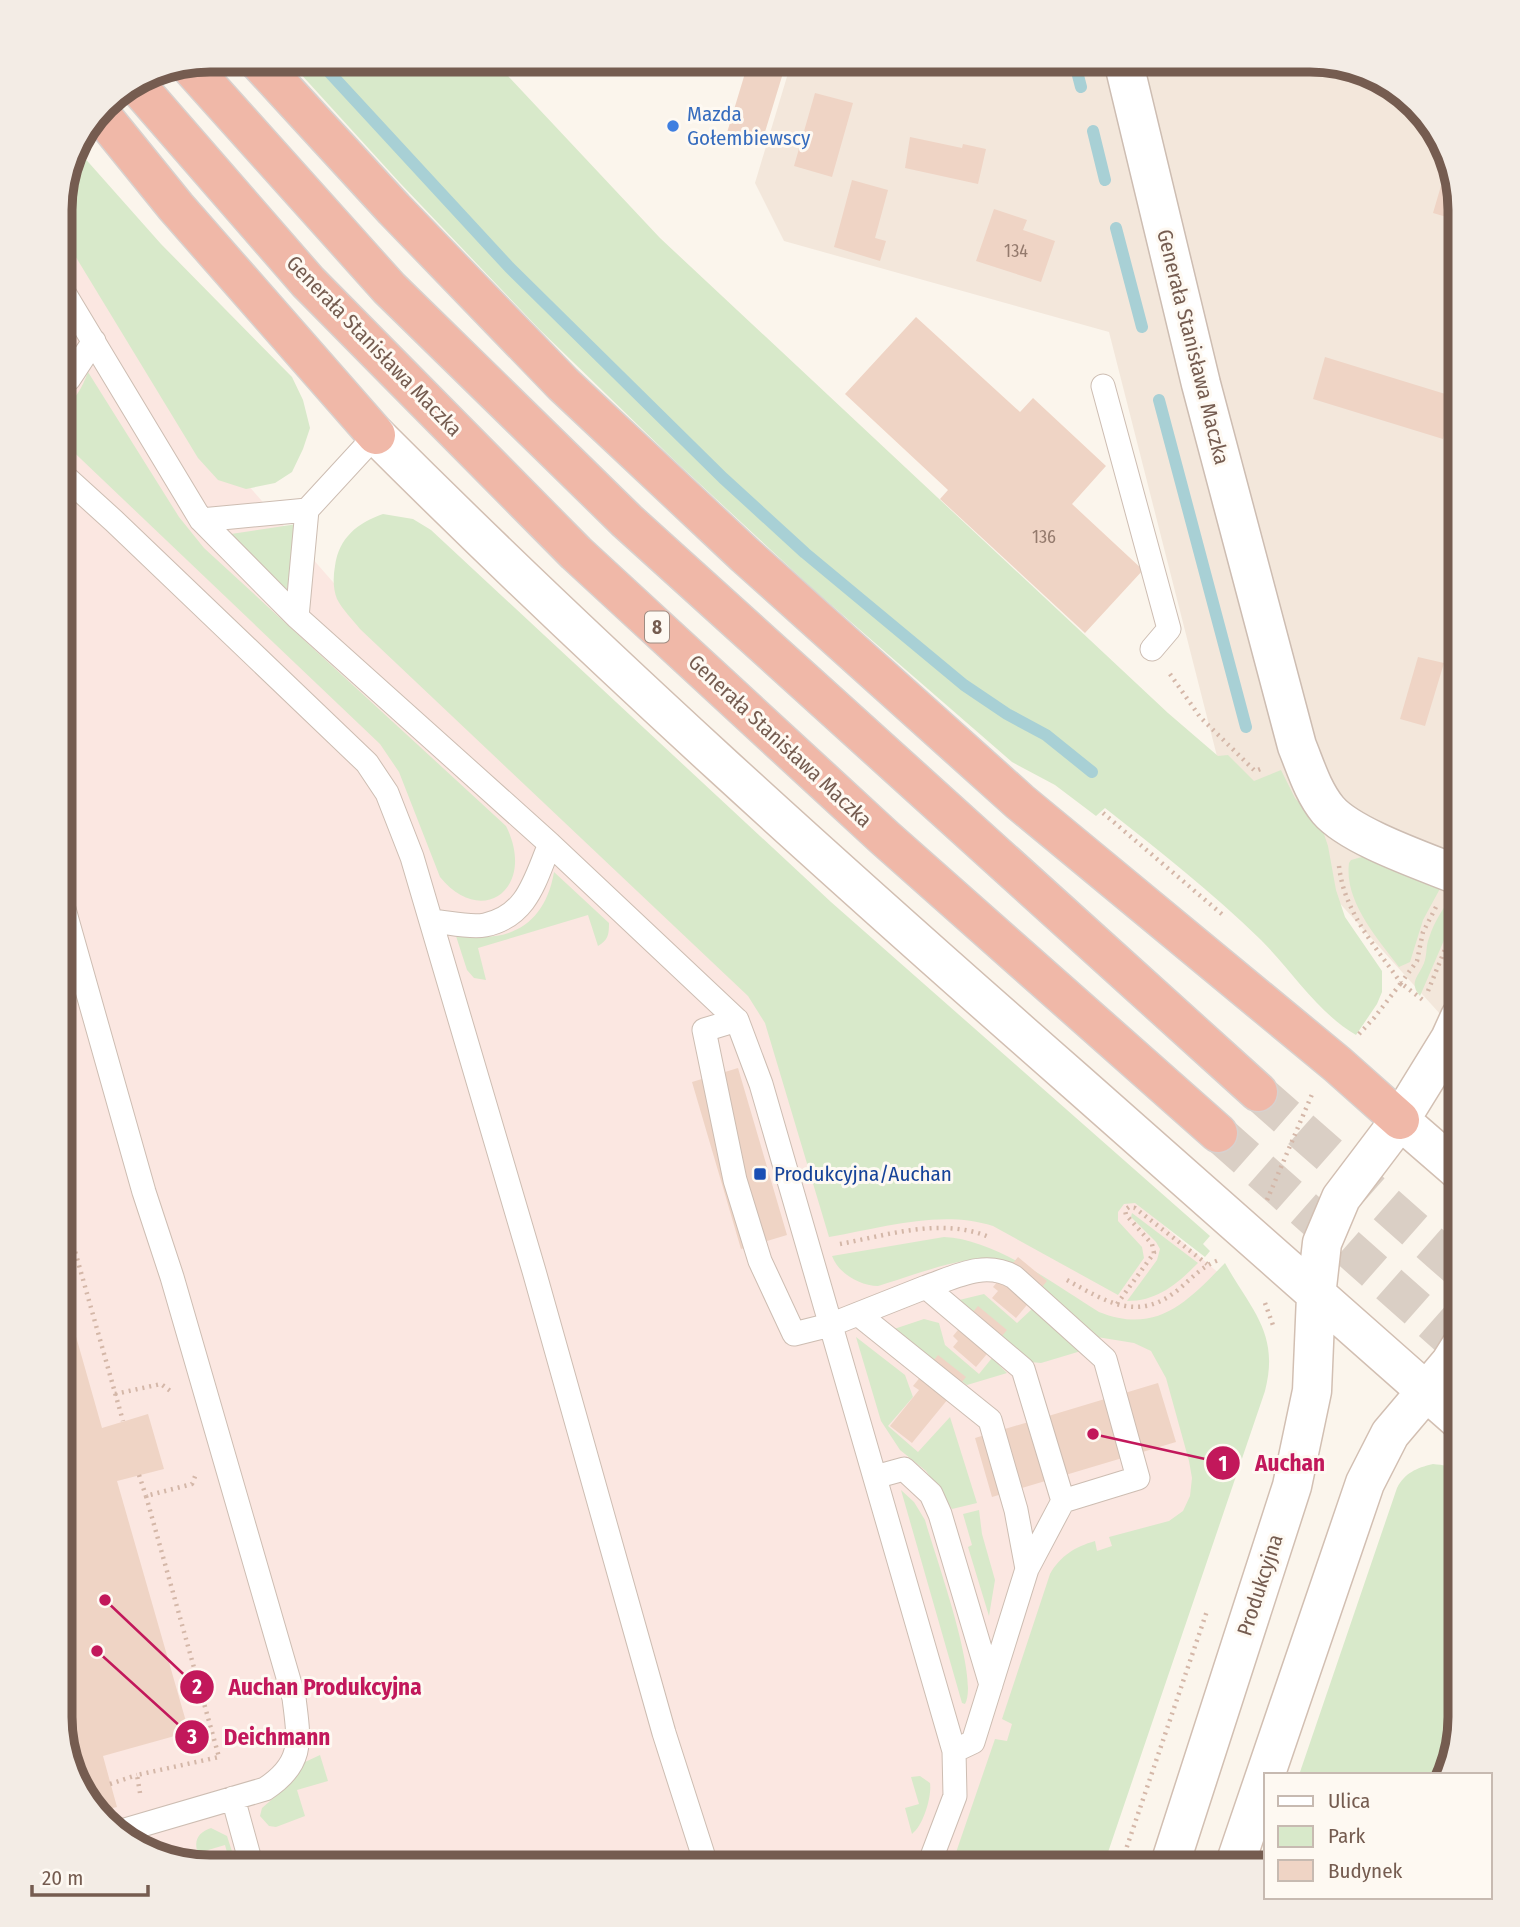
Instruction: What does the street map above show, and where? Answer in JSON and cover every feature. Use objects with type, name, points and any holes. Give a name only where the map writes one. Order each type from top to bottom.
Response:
[{"type":"highway","points":[[268,72],[394,209],[563,384],[745,555],[1020,802],[1345,1052],[1400,1120]]},
{"type":"highway","points":[[196,73],[388,288],[627,521],[1258,1092]]},
{"type":"highway","name":"Generała Stanisława Maczka","points":[[141,90],[308,282],[576,553],[885,838],[1218,1133]]},
{"type":"highway","points":[[105,120],[176,207],[376,435]]},
{"type":"street","name":"Generała Stanisława Maczka","points":[[1127,72],[1201,384],[1300,754],[1319,797],[1334,816],[1391,848],[1448,888]]},
{"type":"street","points":[[376,435],[466,525],[687,735],[1316,1296],[1448,1410]]},
{"type":"street","points":[[1448,1042],[1400,1120],[1448,1161]]},
{"type":"street","name":"Produkcyjna","points":[[1173,1855],[1292,1486],[1312,1391],[1316,1296],[1322,1243],[1340,1198],[1400,1120]]},
{"type":"street","points":[[1266,1773],[1365,1483],[1390,1434],[1448,1364]]},
{"type":"street","points":[[1238,1855],[1264,1779]]},
{"type":"lane","points":[[72,305],[201,520],[297,617],[550,844],[737,1020],[761,1084],[954,1751],[955,1796],[933,1855]]},
{"type":"lane","points":[[72,374],[94,341]]},
{"type":"lane","points":[[1103,386],[1169,629],[1152,649]]},
{"type":"lane","points":[[297,617],[307,510],[376,435]]},
{"type":"lane","points":[[72,483],[367,763],[387,793],[402,827],[431,921],[537,1282],[664,1733],[703,1855]]},
{"type":"lane","points":[[201,520],[307,510]]},
{"type":"lane","points":[[431,921],[483,925],[506,918],[520,908],[531,890],[550,844]]},
{"type":"lane","points":[[72,937],[294,1698],[300,1740],[294,1759],[281,1779],[265,1789],[129,1829]]},
{"type":"lane","points":[[737,1020],[704,1030],[735,1180],[760,1261],[794,1334],[830,1325],[926,1287],[985,1268],[1001,1269],[1014,1277],[1105,1359],[1139,1478],[1063,1500]]},
{"type":"lane","points":[[926,1287],[1023,1369],[1063,1500],[1027,1569],[973,1742],[954,1751]]},
{"type":"lane","points":[[858,1314],[990,1420],[1016,1510],[1027,1569]]},
{"type":"lane","points":[[875,1477],[904,1469],[931,1494],[940,1514],[991,1685]]},
{"type":"lane","points":[[233,1798],[249,1855]]},
{"type":"path","points":[[1176,683],[1200,717],[1255,771],[1300,754]]},
{"type":"path","points":[[1334,816],[1341,881],[1355,919],[1401,982],[1424,1002],[1448,944]]},
{"type":"path","points":[[1248,1234],[1261,1216],[1318,1080],[1374,1018],[1417,961],[1423,932],[1448,892]]},
{"type":"path","points":[[1117,1305],[1154,1253],[1152,1244],[1126,1215],[1125,1210],[1129,1206],[1207,1264],[1182,1286]]},
{"type":"path","points":[[72,1241],[123,1422]]},
{"type":"path","points":[[1264,1301],[1276,1332]]},
{"type":"path","points":[[115,1394],[161,1384],[213,1425],[192,1484],[146,1496]]},
{"type":"path","points":[[110,1784],[137,1775],[219,1757],[139,1475]]},
{"type":"path","points":[[1124,1855],[1211,1600]]},
{"type":"path","points":[[137,1775],[141,1796]]},
{"type":"shaded area","points":[[788,72],[1320,72],[1355,79],[1379,90],[1414,119],[1425,133],[1441,165],[1448,200],[1448,1023],[1221,772],[1109,332],[784,241],[755,183]]},
{"type":"shaded area","points":[[72,239],[240,476],[347,598],[819,927],[1229,1282],[1269,1363],[1103,1855],[200,1855],[165,1848],[133,1832],[119,1821],[95,1794],[86,1778],[76,1753],[72,1718]]},
{"type":"green space","points":[[299,72],[504,72],[660,238],[1168,713],[1218,756],[1228,755],[1254,781],[1281,770],[1295,798],[1322,828],[1345,917],[1382,971],[1382,992],[1356,1035],[1329,1015],[1261,940],[1184,872],[1105,808],[1096,816],[1055,785],[1012,762],[814,590],[539,329]]},
{"type":"green space","points":[[83,156],[161,244],[292,377],[303,400],[310,428],[303,449],[292,472],[275,483],[246,489],[218,480],[198,458],[72,251],[73,191]]},
{"type":"green space","points":[[88,372],[179,517],[204,548],[506,826],[514,848],[515,867],[510,883],[500,894],[488,900],[472,900],[456,892],[440,877],[399,772],[380,744],[72,450],[72,400]]},
{"type":"green space","points":[[383,514],[413,519],[431,530],[831,902],[1210,1236],[1203,1244],[1210,1251],[1205,1257],[1135,1203],[1124,1204],[1118,1212],[1118,1221],[1142,1247],[1144,1258],[1118,1295],[993,1226],[973,1221],[953,1219],[911,1222],[829,1237],[765,1023],[748,996],[360,629],[339,603],[335,591],[334,570],[341,547],[357,527]]},
{"type":"green space","points":[[297,524],[287,590],[231,534]]},
{"type":"green space","points":[[1369,855],[1442,885],[1423,920],[1410,962],[1399,967],[1364,918],[1352,891],[1349,863]]},
{"type":"green space","points":[[554,872],[609,923],[606,939],[598,946],[588,915],[478,948],[486,980],[474,978],[467,970],[455,933],[491,937],[520,928],[542,906]]},
{"type":"green space","points":[[1447,903],[1448,931],[1420,996],[1415,982],[1425,960],[1434,926]]},
{"type":"green space","points":[[1132,1213],[1198,1263],[1158,1295],[1127,1301],[1157,1260],[1160,1249],[1131,1217]]},
{"type":"green space","points":[[944,1237],[963,1240],[1004,1254],[1099,1312],[1138,1320],[1170,1311],[1184,1302],[1225,1263],[1260,1323],[1269,1353],[1265,1391],[1107,1855],[955,1855],[995,1739],[1007,1741],[1012,1724],[1002,1719],[1054,1567],[1081,1546],[1095,1541],[1097,1551],[1112,1546],[1109,1537],[1169,1521],[1183,1511],[1190,1496],[1192,1478],[1189,1461],[1166,1378],[1151,1351],[1134,1343],[1097,1337],[1009,1262],[996,1259],[963,1261],[878,1286],[864,1284],[850,1277],[839,1268],[832,1256]]},
{"type":"green space","points":[[984,1294],[1017,1323],[1032,1309],[1081,1348],[1081,1351],[1041,1363],[1031,1362],[955,1301]]},
{"type":"green space","points":[[924,1319],[939,1323],[945,1345],[979,1374],[992,1358],[1007,1373],[967,1385],[891,1330]]},
{"type":"green space","points":[[856,1337],[905,1375],[913,1397],[888,1426],[918,1452],[950,1417],[977,1503],[952,1509],[926,1471],[900,1450],[881,1421]]},
{"type":"green space","points":[[1433,1464],[1448,1466],[1448,1727],[1441,1762],[1436,1773],[1300,1773],[1397,1488],[1404,1478],[1421,1467]]},
{"type":"green space","points":[[901,1490],[914,1502],[925,1520],[946,1586],[966,1669],[968,1690],[965,1704],[962,1703]]},
{"type":"green space","points":[[979,1510],[982,1534],[995,1580],[989,1616],[968,1547],[972,1545],[963,1514]]},
{"type":"green space","points":[[320,1755],[328,1781],[297,1790],[305,1816],[276,1827],[269,1826],[260,1816],[262,1808],[291,1783],[305,1762]]},
{"type":"green space","points":[[920,1776],[930,1783],[930,1796],[923,1818],[912,1834],[905,1808],[919,1804],[911,1777]]},
{"type":"green space","points":[[211,1828],[227,1836],[233,1855],[228,1855],[225,1845],[198,1853],[196,1844],[203,1832]]},
{"type":"building","points":[[745,72],[783,72],[761,145],[726,136]]},
{"type":"building","points":[[815,93],[853,103],[832,177],[794,166]]},
{"type":"building","points":[[910,137],[962,148],[963,144],[986,149],[978,184],[905,168]]},
{"type":"building","points":[[1443,179],[1445,179],[1448,217],[1433,213]]},
{"type":"building","points":[[852,180],[888,190],[875,238],[886,241],[880,261],[834,247]]},
{"type":"building","points":[[994,209],[1027,220],[1023,230],[1055,241],[1041,282],[976,261]]},
{"type":"building","points":[[916,317],[1020,412],[1033,398],[1106,466],[1072,504],[1143,570],[1085,633],[940,499],[948,490],[845,394]]},
{"type":"building","points":[[1325,357],[1448,395],[1448,422],[1443,439],[1313,399]]},
{"type":"building","points":[[1418,657],[1444,663],[1425,726],[1400,719]]},
{"type":"building","points":[[738,1068],[787,1235],[741,1249],[692,1082]]},
{"type":"building","points":[[1018,1257],[1047,1281],[1016,1318],[992,1298],[998,1291],[993,1287]]},
{"type":"building","points":[[978,1306],[1007,1330],[976,1367],[953,1347],[958,1341],[953,1336]]},
{"type":"building","points":[[72,1322],[102,1428],[148,1414],[164,1469],[117,1481],[189,1732],[103,1756],[117,1807],[107,1809],[95,1794],[79,1762],[73,1736]]},
{"type":"building","points":[[938,1355],[966,1377],[912,1443],[890,1426],[919,1390],[913,1386]]},
{"type":"building","points":[[1158,1383],[1176,1442],[992,1497],[975,1438]]},
{"type":"waterway","points":[[329,72],[509,267],[723,478],[805,553],[964,685],[1007,714],[1046,735],[1092,772]]},
{"type":"waterway","points":[[1077,72],[1081,87]]},
{"type":"waterway","points":[[1093,131],[1105,180]]},
{"type":"waterway","points":[[1116,228],[1142,327]]},
{"type":"waterway","points":[[1159,400],[1246,727]]},
{"type":"tunnel","points":[[1258,1092],[1448,1259]]},
{"type":"tunnel","points":[[1218,1133],[1448,1336]]},
{"type":"place","name":"Mazda Gołembiewscy","points":[[673,126]]},
{"type":"place","name":"Produkcyjna/Auchan","points":[[760,1174]]},
{"type":"place","name":"Auchan","points":[[1093,1434]]},
{"type":"place","name":"Auchan Produkcyjna","points":[[105,1600]]},
{"type":"place","name":"Deichmann","points":[[97,1651]]}]
